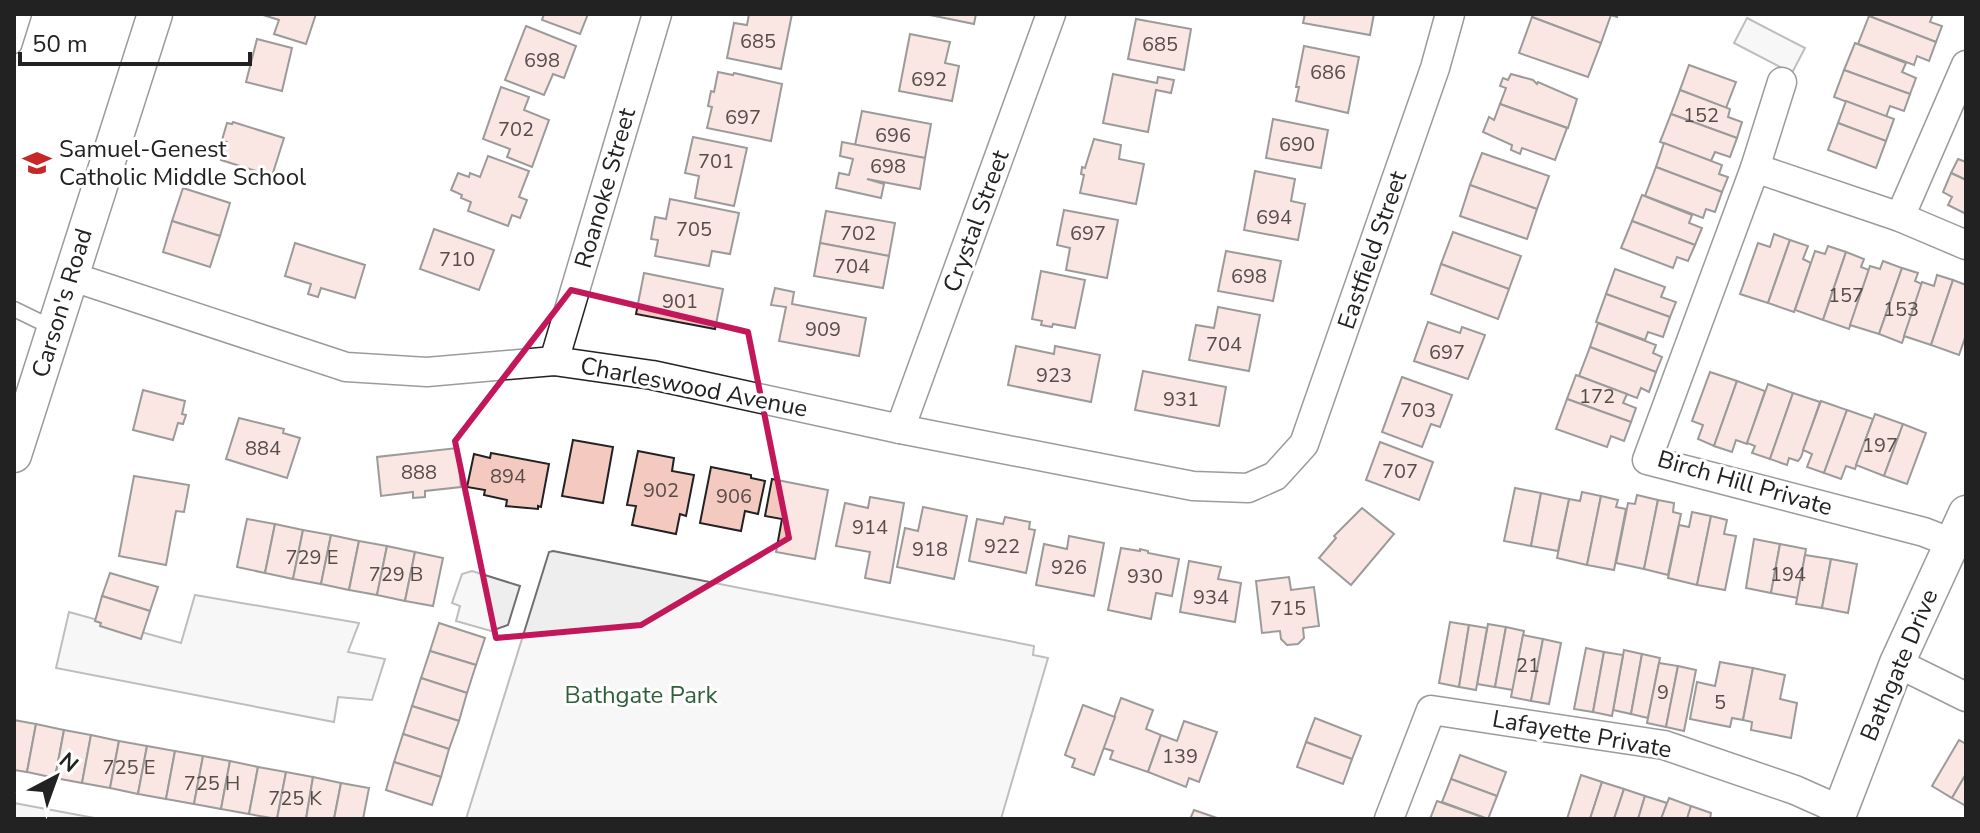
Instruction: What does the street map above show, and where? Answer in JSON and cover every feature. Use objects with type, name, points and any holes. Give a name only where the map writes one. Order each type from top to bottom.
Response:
[{"type":"street","name":"Carson's Road","points":[[14,455],[155,14]]},
{"type":"street","name":"Roanoke Street","points":[[554,361],[657,14]]},
{"type":"street","name":"Crystal Street","points":[[900,429],[1051,14]]},
{"type":"street","name":"Eastfield Street","points":[[1275,476],[1304,444],[1435,68],[1450,14]]},
{"type":"street","points":[[1900,217],[1966,65]]},
{"type":"street","name":"Birch Hill Private","points":[[1782,82],[1755,168],[1647,460],[1915,529],[1959,528]]},
{"type":"street","points":[[1755,168],[1900,217],[1966,245]]},
{"type":"street","name":"Charleswood Avenue","points":[[70,276],[346,367],[427,372],[554,361],[652,375],[900,429],[1193,486],[1248,488],[1275,476]]},
{"type":"street","name":"Bathgate Drive","points":[[1839,814],[1897,663],[1959,528]]},
{"type":"street","points":[[1897,663],[1966,697]]},
{"type":"street","name":"Lafayette Private","points":[[1389,819],[1431,710],[1664,745],[1795,790],[1839,814]]},
{"type":"lane","points":[[14,46],[24,14]]},
{"type":"lane","points":[[14,309],[54,328]]},
{"type":"highlighted area","points":[[571,290],[748,332],[789,538],[641,625],[496,638],[455,441]]},
{"type":"green space","points":[[1747,18],[1805,48],[1792,73],[1734,43]]},
{"type":"green space","name":"Bathgate Park","points":[[549,552],[1034,646],[1033,655],[1048,658],[1001,819],[466,819]]},
{"type":"green space","points":[[472,571],[520,586],[508,625],[491,631],[456,621],[460,606],[452,603],[462,574]]},
{"type":"shaded area","points":[[195,595],[359,623],[348,652],[385,659],[372,700],[338,697],[334,722],[56,668],[69,612],[181,643]]},
{"type":"shaded area","points":[[14,803],[100,819],[14,819]]},
{"type":"building","points":[[260,14],[316,14],[306,44],[274,34],[279,20]]},
{"type":"building","points":[[544,14],[588,14],[580,34],[542,20]]},
{"type":"building","points":[[749,14],[792,14],[781,69],[727,58],[734,23],[747,25]]},
{"type":"building","points":[[925,14],[976,14],[974,24]]},
{"type":"building","points":[[1305,14],[1374,14],[1370,35],[1303,23]]},
{"type":"building","points":[[1533,14],[1618,14],[1617,17],[1611,15],[1601,43],[1532,17]]},
{"type":"building","points":[[1870,14],[1933,14],[1930,22],[1942,26],[1936,42]]},
{"type":"building","points":[[1869,16],[1936,42],[1929,61],[1917,56],[1914,65],[1858,44]]},
{"type":"building","points":[[1532,17],[1601,43],[1588,77],[1519,53]]},
{"type":"building","points":[[1136,19],[1191,29],[1184,70],[1128,59]]},
{"type":"building","points":[[526,26],[576,46],[564,78],[553,74],[544,95],[505,80]]},
{"type":"building","points":[[910,34],[950,42],[945,63],[959,66],[952,101],[899,91]]},
{"type":"building","points":[[257,39],[292,48],[282,91],[246,82]]},
{"type":"building","points":[[1855,43],[1906,63],[1902,72],[1916,78],[1910,94],[1844,70]]},
{"type":"building","points":[[1304,46],[1359,57],[1348,113],[1296,101]]},
{"type":"building","points":[[1689,65],[1736,82],[1726,108],[1680,90]]},
{"type":"building","points":[[1844,70],[1910,94],[1904,111],[1890,106],[1886,117],[1834,97]]},
{"type":"building","points":[[718,72],[782,84],[771,141],[707,128],[712,107],[708,106]]},
{"type":"building","points":[[1113,74],[1157,83],[1158,77],[1174,80],[1171,93],[1156,90],[1148,132],[1103,123]]},
{"type":"building","points":[[1511,74],[1577,99],[1568,128],[1500,104],[1506,88],[1500,86],[1503,78],[1508,80]]},
{"type":"building","points":[[501,87],[529,97],[524,110],[549,120],[532,167],[507,157],[510,149],[483,139]]},
{"type":"building","points":[[1680,90],[1730,109],[1728,117],[1742,122],[1737,138],[1671,114]]},
{"type":"building","points":[[1846,101],[1894,119],[1886,141],[1838,123]]},
{"type":"building","points":[[1500,104],[1567,128],[1555,160],[1522,148],[1520,154],[1511,150],[1512,145],[1483,132],[1489,117],[1494,120]]},
{"type":"building","points":[[862,111],[931,124],[925,158],[855,145]]},
{"type":"building","points":[[1671,114],[1737,138],[1730,157],[1715,152],[1711,161],[1660,142]]},
{"type":"building","points":[[1273,119],[1328,130],[1321,168],[1266,158]]},
{"type":"building","points":[[233,122],[284,138],[272,176],[221,160],[227,142],[222,140],[227,123]]},
{"type":"building","points":[[1838,123],[1886,141],[1876,168],[1828,150]]},
{"type":"building","points":[[693,137],[747,148],[734,206],[695,198],[699,176],[685,173]]},
{"type":"building","points":[[1094,139],[1121,145],[1119,159],[1144,164],[1136,204],[1080,193],[1084,175],[1081,174],[1082,167],[1085,168]]},
{"type":"building","points":[[842,142],[925,158],[920,189],[867,179],[884,184],[881,198],[836,188],[839,173],[849,175],[853,159],[840,156]]},
{"type":"building","points":[[1664,143],[1722,165],[1719,174],[1728,177],[1722,192],[1656,167]]},
{"type":"building","points":[[1482,153],[1549,176],[1537,209],[1470,185]]},
{"type":"building","points":[[488,156],[529,171],[519,197],[527,200],[520,218],[512,215],[508,226],[468,211],[471,202],[451,190],[458,173],[480,177]]},
{"type":"building","points":[[1958,159],[1966,162],[1966,180],[1951,173]]},
{"type":"building","points":[[1656,167],[1722,192],[1715,212],[1706,209],[1703,218],[1645,196]]},
{"type":"building","points":[[1255,171],[1295,179],[1291,201],[1305,204],[1298,240],[1244,230]]},
{"type":"building","points":[[1951,173],[1966,180],[1966,214],[1948,205],[1952,197],[1943,192]]},
{"type":"building","points":[[1470,185],[1537,209],[1527,239],[1460,216]]},
{"type":"building","points":[[183,188],[230,203],[220,236],[172,221]]},
{"type":"building","points":[[1642,195],[1692,215],[1689,223],[1702,228],[1695,245],[1632,221]]},
{"type":"building","points":[[670,199],[739,213],[730,254],[712,251],[709,266],[655,256],[658,240],[651,239],[655,217],[666,219]]},
{"type":"building","points":[[1064,210],[1118,220],[1107,278],[1066,270],[1070,248],[1057,245]]},
{"type":"building","points":[[826,211],[895,223],[889,256],[820,243]]},
{"type":"building","points":[[172,221],[220,236],[210,267],[163,252]]},
{"type":"building","points":[[1632,221],[1695,245],[1688,261],[1677,257],[1673,268],[1621,248]]},
{"type":"building","points":[[434,229],[494,250],[479,290],[420,269]]},
{"type":"building","points":[[1453,232],[1521,256],[1509,289],[1441,264]]},
{"type":"building","points":[[1774,234],[1790,240],[1768,303],[1740,294],[1758,243],[1770,247]]},
{"type":"building","points":[[1790,240],[1808,246],[1803,259],[1811,263],[1794,312],[1768,303]]},
{"type":"building","points":[[295,243],[365,265],[355,298],[321,288],[318,297],[308,294],[311,284],[285,276]]},
{"type":"building","points":[[820,243],[889,256],[883,288],[814,276]]},
{"type":"building","points":[[1828,246],[1846,252],[1823,320],[1795,310],[1815,251],[1825,254]]},
{"type":"building","points":[[1226,251],[1281,261],[1273,301],[1218,291]]},
{"type":"building","points":[[1846,252],[1864,259],[1861,267],[1869,270],[1849,329],[1823,320]]},
{"type":"building","points":[[1883,261],[1902,268],[1879,334],[1850,325],[1870,266],[1880,269]]},
{"type":"building","points":[[1441,264],[1509,289],[1498,319],[1431,294]]},
{"type":"building","points":[[1902,268],[1918,273],[1915,281],[1922,284],[1902,343],[1879,334]]},
{"type":"building","points":[[1615,269],[1665,287],[1661,297],[1676,302],[1670,317],[1606,294]]},
{"type":"building","points":[[1041,271],[1085,280],[1075,328],[1041,325],[1042,321],[1032,319]]},
{"type":"building","points":[[644,273],[723,289],[715,329],[636,314]]},
{"type":"building","points":[[1937,275],[1953,280],[1931,345],[1904,336],[1922,282],[1934,286]]},
{"type":"building","points":[[1953,280],[1966,285],[1966,335],[1959,355],[1931,345]]},
{"type":"building","points":[[775,288],[794,292],[792,304],[866,318],[859,356],[779,341],[786,307],[771,305]]},
{"type":"building","points":[[1606,294],[1670,317],[1663,337],[1648,332],[1645,340],[1596,322]]},
{"type":"building","points":[[1218,307],[1260,315],[1249,371],[1189,360],[1196,325],[1214,328]]},
{"type":"building","points":[[1428,322],[1460,333],[1462,327],[1485,335],[1468,379],[1414,361]]},
{"type":"building","points":[[1598,323],[1656,345],[1653,353],[1662,357],[1656,372],[1590,347]]},
{"type":"building","points":[[1016,346],[1054,354],[1055,346],[1100,355],[1091,402],[1008,385]]},
{"type":"building","points":[[1590,347],[1656,372],[1649,392],[1641,388],[1637,398],[1579,376]]},
{"type":"building","points":[[1143,371],[1226,387],[1219,426],[1135,410]]},
{"type":"building","points":[[1710,372],[1737,381],[1714,446],[1698,439],[1703,425],[1692,421]]},
{"type":"building","points":[[1576,375],[1627,394],[1623,403],[1636,408],[1631,422],[1567,399]]},
{"type":"building","points":[[1402,377],[1452,395],[1440,427],[1431,424],[1422,447],[1382,432]]},
{"type":"building","points":[[1737,381],[1765,391],[1747,444],[1736,440],[1732,452],[1714,446]]},
{"type":"building","points":[[1768,384],[1793,393],[1770,459],[1752,453],[1755,446],[1747,443]]},
{"type":"building","points":[[143,390],[185,401],[182,414],[186,415],[183,424],[178,423],[173,440],[133,430]]},
{"type":"building","points":[[1793,393],[1820,402],[1801,457],[1798,461],[1789,458],[1787,465],[1770,459]]},
{"type":"building","points":[[1567,399],[1631,422],[1624,441],[1611,436],[1607,447],[1556,429]]},
{"type":"building","points":[[1821,401],[1847,410],[1824,473],[1807,467],[1812,454],[1803,450]]},
{"type":"building","points":[[1847,410],[1873,419],[1855,469],[1846,466],[1841,479],[1824,473]]},
{"type":"building","points":[[1875,414],[1903,424],[1884,476],[1856,465]]},
{"type":"building","points":[[239,418],[284,429],[283,433],[300,438],[287,478],[226,459]]},
{"type":"building","points":[[1903,424],[1926,433],[1907,484],[1884,476]]},
{"type":"building","points":[[573,440],[613,447],[603,503],[562,496]]},
{"type":"building","points":[[1380,442],[1433,462],[1419,500],[1366,480]]},
{"type":"building","points":[[457,448],[461,487],[425,491],[425,497],[413,498],[413,492],[381,496],[377,457]]},
{"type":"building","points":[[638,451],[674,458],[672,471],[694,475],[686,516],[680,514],[676,534],[632,525],[636,506],[627,505]]},
{"type":"building","points":[[491,453],[549,464],[541,507],[506,506],[507,500],[484,495],[485,490],[467,487],[474,454],[490,458]]},
{"type":"building","points":[[711,467],[765,481],[758,514],[745,511],[741,531],[700,523]]},
{"type":"building","points":[[134,476],[189,485],[184,512],[176,511],[166,565],[119,556]]},
{"type":"building","points":[[772,479],[828,490],[815,559],[776,552],[782,519],[765,516]]},
{"type":"building","points":[[1515,488],[1541,493],[1531,546],[1504,541]]},
{"type":"building","points":[[1582,492],[1601,496],[1587,565],[1557,558],[1569,499],[1580,501]]},
{"type":"building","points":[[1541,493],[1569,499],[1558,551],[1531,546]]},
{"type":"building","points":[[1637,495],[1658,500],[1644,569],[1616,563],[1628,503],[1635,504]]},
{"type":"building","points":[[1601,496],[1618,500],[1616,507],[1626,509],[1614,570],[1587,565]]},
{"type":"building","points":[[870,497],[904,503],[890,583],[865,578],[870,552],[836,546],[845,503],[868,508]]},
{"type":"building","points":[[1658,500],[1674,503],[1673,512],[1681,514],[1668,575],[1644,569]]},
{"type":"building","points":[[923,507],[967,516],[954,579],[897,567],[905,528],[918,531]]},
{"type":"building","points":[[1362,508],[1394,534],[1351,585],[1319,558],[1336,538],[1334,536]]},
{"type":"building","points":[[1692,512],[1711,516],[1697,585],[1668,578],[1679,525],[1689,527]]},
{"type":"building","points":[[1711,516],[1727,520],[1724,534],[1736,536],[1725,590],[1697,585]]},
{"type":"building","points":[[1005,517],[1030,522],[1029,529],[1035,530],[1026,573],[969,561],[977,519],[1003,524]]},
{"type":"building","points":[[247,519],[275,524],[265,573],[237,567]]},
{"type":"building","points":[[275,524],[303,530],[293,579],[265,573]]},
{"type":"building","points":[[303,530],[331,535],[321,584],[293,579]]},
{"type":"building","points":[[331,535],[359,541],[349,590],[321,584]]},
{"type":"building","points":[[1069,536],[1104,543],[1094,596],[1036,585],[1044,544],[1067,549]]},
{"type":"building","points":[[1754,539],[1780,544],[1771,593],[1746,588]]},
{"type":"building","points":[[359,541],[387,546],[377,595],[349,590]]},
{"type":"building","points":[[1780,544],[1806,549],[1798,598],[1771,593]]},
{"type":"building","points":[[387,546],[415,552],[405,601],[377,595]]},
{"type":"building","points":[[1121,548],[1140,549],[1179,559],[1172,596],[1156,593],[1151,619],[1108,610]]},
{"type":"building","points":[[415,552],[443,558],[433,606],[405,601]]},
{"type":"building","points":[[1805,555],[1831,559],[1822,608],[1796,604]]},
{"type":"building","points":[[1831,559],[1857,564],[1848,613],[1822,608]]},
{"type":"building","points":[[1189,561],[1221,567],[1218,579],[1241,583],[1235,622],[1180,612]]},
{"type":"building","points":[[110,573],[158,587],[150,611],[102,596]]},
{"type":"building","points":[[1289,577],[1291,590],[1314,587],[1319,626],[1303,628],[1304,638],[1298,644],[1287,645],[1281,639],[1280,631],[1262,633],[1256,581]]},
{"type":"building","points":[[102,596],[150,611],[141,639],[100,626],[101,623],[95,621]]},
{"type":"building","points":[[1450,622],[1469,625],[1459,687],[1439,683]]},
{"type":"building","points":[[439,623],[485,638],[476,665],[430,651]]},
{"type":"building","points":[[1488,624],[1506,627],[1495,687],[1477,684]]},
{"type":"building","points":[[1469,625],[1487,628],[1476,690],[1459,687]]},
{"type":"building","points":[[1506,627],[1524,631],[1513,690],[1495,687]]},
{"type":"building","points":[[1523,635],[1543,639],[1531,701],[1511,697]]},
{"type":"building","points":[[1543,639],[1561,643],[1549,704],[1531,701]]},
{"type":"building","points":[[1586,648],[1604,652],[1593,712],[1574,709]]},
{"type":"building","points":[[1624,650],[1642,654],[1631,714],[1613,710]]},
{"type":"building","points":[[430,651],[476,665],[467,693],[421,678]]},
{"type":"building","points":[[1604,652],[1623,655],[1612,716],[1593,712]]},
{"type":"building","points":[[1642,654],[1660,658],[1648,718],[1631,714]]},
{"type":"building","points":[[1720,662],[1753,668],[1743,720],[1732,718],[1730,727],[1690,719],[1697,682],[1715,686]]},
{"type":"building","points":[[1659,663],[1678,666],[1666,727],[1647,723]]},
{"type":"building","points":[[1678,666],[1696,670],[1684,731],[1666,727]]},
{"type":"building","points":[[1753,668],[1785,675],[1780,699],[1797,703],[1791,738],[1751,730],[1752,722],[1743,720]]},
{"type":"building","points":[[421,678],[467,693],[459,721],[412,706]]},
{"type":"building","points":[[1121,698],[1153,710],[1146,729],[1161,735],[1148,772],[1110,759],[1113,751],[1103,748]]},
{"type":"building","points":[[1083,705],[1115,717],[1094,775],[1072,767],[1075,759],[1065,755]]},
{"type":"building","points":[[412,706],[459,721],[449,749],[403,734]]},
{"type":"building","points":[[1315,718],[1361,736],[1352,759],[1306,742]]},
{"type":"building","points":[[14,720],[36,724],[27,772],[14,770]]},
{"type":"building","points":[[1184,721],[1217,732],[1199,782],[1189,778],[1186,787],[1148,772],[1161,735],[1177,741]]},
{"type":"building","points":[[36,724],[64,730],[55,778],[27,772]]},
{"type":"building","points":[[64,730],[91,735],[82,783],[55,778]]},
{"type":"building","points":[[403,734],[449,749],[441,777],[394,762]]},
{"type":"building","points":[[91,735],[119,741],[110,788],[82,783]]},
{"type":"building","points":[[1959,740],[1966,744],[1966,774],[1952,798],[1932,786]]},
{"type":"building","points":[[119,741],[147,746],[138,794],[110,788]]},
{"type":"building","points":[[1306,742],[1352,759],[1343,784],[1297,767]]},
{"type":"building","points":[[147,746],[175,751],[166,799],[138,794]]},
{"type":"building","points":[[175,751],[203,756],[194,804],[166,799]]},
{"type":"building","points":[[1460,755],[1506,772],[1497,796],[1451,779]]},
{"type":"building","points":[[203,756],[230,761],[221,809],[194,804]]},
{"type":"building","points":[[230,761],[258,767],[249,814],[221,809]]},
{"type":"building","points":[[394,762],[441,777],[432,805],[386,790]]},
{"type":"building","points":[[258,767],[286,772],[277,819],[249,814]]},
{"type":"building","points":[[286,772],[313,777],[306,819],[277,819]]},
{"type":"building","points":[[1966,774],[1966,806],[1952,798]]},
{"type":"building","points":[[1581,775],[1602,782],[1590,819],[1567,819]]},
{"type":"building","points":[[313,777],[341,783],[334,819],[306,819]]},
{"type":"building","points":[[1451,779],[1497,796],[1488,819],[1442,802]]},
{"type":"building","points":[[1602,782],[1624,789],[1614,819],[1590,819]]},
{"type":"building","points":[[341,783],[369,788],[363,819],[334,819]]},
{"type":"building","points":[[1624,789],[1645,796],[1638,819],[1614,819]]},
{"type":"building","points":[[1645,796],[1667,803],[1661,819],[1638,819]]},
{"type":"building","points":[[1669,798],[1691,806],[1687,819],[1661,819]]},
{"type":"building","points":[[1437,801],[1482,817],[1482,819],[1430,819]]},
{"type":"building","points":[[1691,806],[1711,813],[1710,819],[1687,819]]},
{"type":"building","points":[[1194,810],[1217,818],[1217,819],[1190,819]]},
{"type":"place","name":"Samuel-Genest Catholic Middle School","points":[[37,163]]}]
